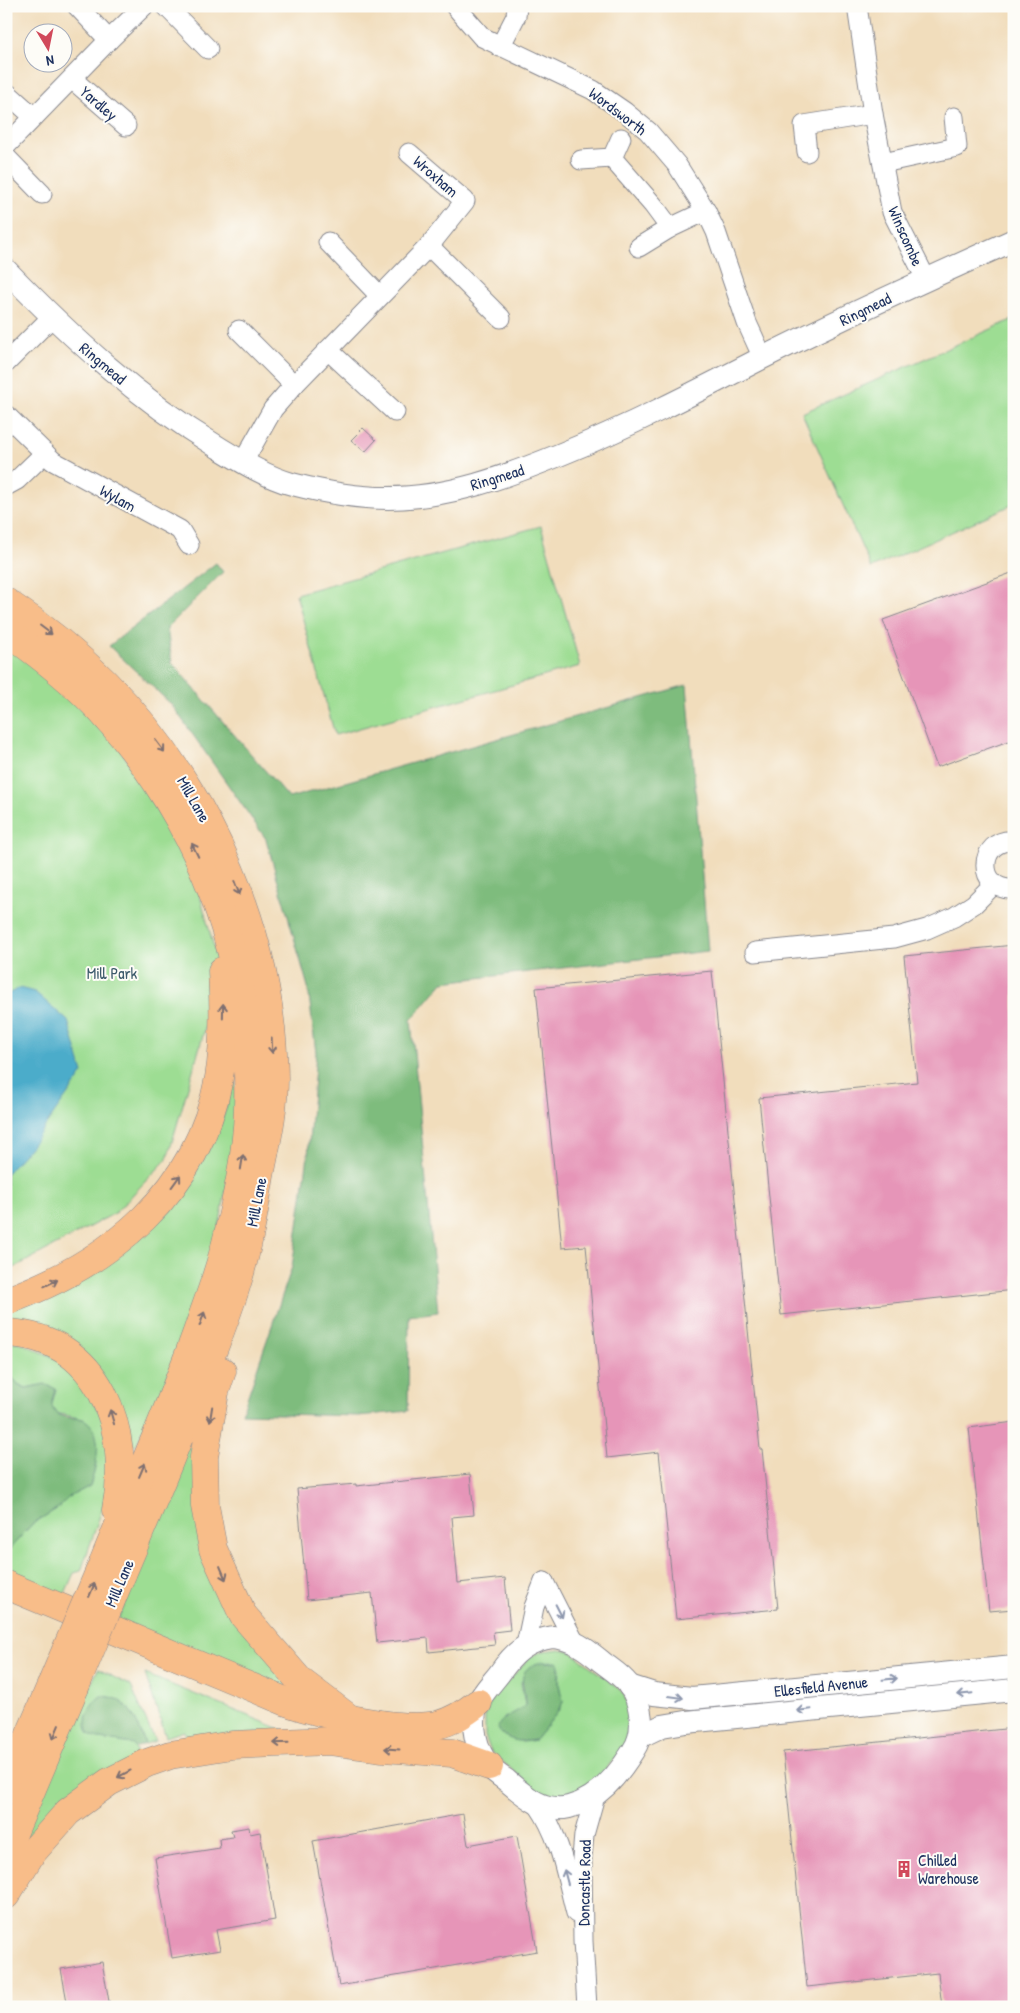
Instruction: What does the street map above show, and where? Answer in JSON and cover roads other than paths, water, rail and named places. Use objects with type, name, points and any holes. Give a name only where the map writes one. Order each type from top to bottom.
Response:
[{"type":"main road","name":"Mill Lane","points":[[6,602],[62,641],[111,687],[168,756],[203,814],[231,872],[244,906],[261,961],[272,1041],[273,1111],[247,1248],[237,1286],[180,1438],[111,1563]]},
{"type":"main road","name":"Mill Lane","points":[[6,631],[43,657],[101,710],[128,743],[172,808],[192,844],[218,902],[236,968],[247,1045],[248,1111],[242,1164],[224,1249],[196,1335],[64,1685],[6,1850]]},
{"type":"main road","points":[[6,1301],[65,1276],[102,1252],[136,1226],[158,1204],[178,1180],[189,1162],[214,1101],[222,1058],[224,994],[218,902]]},
{"type":"main road","points":[[273,1111],[272,1172],[252,1274],[238,1326],[215,1392],[204,1457],[205,1506],[213,1549],[243,1615],[300,1680],[350,1718]]},
{"type":"main road","points":[[6,1333],[23,1334],[46,1342],[73,1356],[92,1374],[106,1397],[118,1439],[120,1481],[111,1563]]},
{"type":"main road","points":[[6,1585],[287,1702],[321,1713],[382,1724],[429,1726],[448,1722],[478,1703]]},
{"type":"main road","points":[[6,1603],[263,1710],[330,1741]]},
{"type":"main road","name":"Mill Lane","points":[[6,1790],[64,1685]]},
{"type":"main road","points":[[6,1895],[31,1854],[68,1812],[93,1792],[147,1763],[185,1752],[246,1744],[330,1741],[383,1748],[452,1753],[489,1766]]},
{"type":"street","points":[[77,6],[109,40]]},
{"type":"street","name":"Yardley","points":[[6,146],[144,6]]},
{"type":"street","points":[[166,6],[208,49]]},
{"type":"street","name":"Wordsworth","points":[[455,6],[482,37],[593,90],[648,131],[677,165],[706,211],[716,232],[747,324],[763,358]]},
{"type":"street","points":[[500,47],[516,16],[517,6]]},
{"type":"street","name":"Winscombe","points":[[857,6],[873,114],[892,212],[926,280]]},
{"type":"street","name":"Yardley","points":[[72,79],[126,126]]},
{"type":"street","points":[[6,92],[34,116]]},
{"type":"street","points":[[807,152],[804,125],[873,114]]},
{"type":"street","points":[[883,163],[957,147],[954,117]]},
{"type":"street","name":"Wordsworth","points":[[612,158],[621,138]]},
{"type":"street","name":"Wroxham","points":[[243,462],[273,409],[429,246],[465,201],[409,154]]},
{"type":"street","points":[[6,157],[42,194]]},
{"type":"street","points":[[581,160],[612,158],[653,205],[670,228]]},
{"type":"street","points":[[639,247],[670,228],[706,211]]},
{"type":"street","name":"Ringmead","points":[[6,270],[52,317],[115,374],[174,420],[243,462],[290,483],[325,491],[388,498],[422,496],[509,476],[592,442],[763,358],[1014,240]]},
{"type":"street","points":[[328,242],[380,296]]},
{"type":"street","points":[[429,246],[501,318]]},
{"type":"street","points":[[6,363],[52,317]]},
{"type":"street","points":[[239,330],[294,385]]},
{"type":"street","points":[[328,350],[396,412]]},
{"type":"street","name":"Wylam","points":[[6,415],[52,462],[180,530],[189,545]]},
{"type":"street","points":[[6,486],[18,480],[45,453]]},
{"type":"street","points":[[1014,842],[1002,842],[996,845],[987,855],[985,867],[987,874],[994,884],[1000,888],[1014,889]]},
{"type":"street","points":[[755,952],[894,938],[926,929],[954,917],[974,904],[994,884]]},
{"type":"street","points":[[526,1645],[534,1608],[544,1582],[574,1641],[615,1672],[629,1686],[638,1705],[641,1736],[626,1762],[595,1796],[565,1808],[538,1805],[489,1766],[480,1751],[474,1720],[478,1703],[502,1669],[526,1645],[553,1637],[574,1641]]},
{"type":"street","name":"Ellesfield Avenue","points":[[629,1686],[654,1694],[692,1698],[1014,1667]]},
{"type":"street","name":"Ellesfield Avenue","points":[[641,1736],[662,1726],[686,1722],[1014,1690]]},
{"type":"street","name":"Doncastle Road","points":[[587,2007],[583,1941],[584,1835],[595,1796]]},
{"type":"street","name":"Doncastle Road","points":[[538,1805],[550,1821],[559,1844],[583,1941]]},
{"type":"water","points":[[19,988],[35,992],[68,1021],[83,1073],[31,1146],[6,1174],[6,995]]},
{"type":"place","name":"Chilled Warehouse","points":[[904,1869]]},
{"type":"park label","name":"Mill Park","points":[[112,973]]}]
